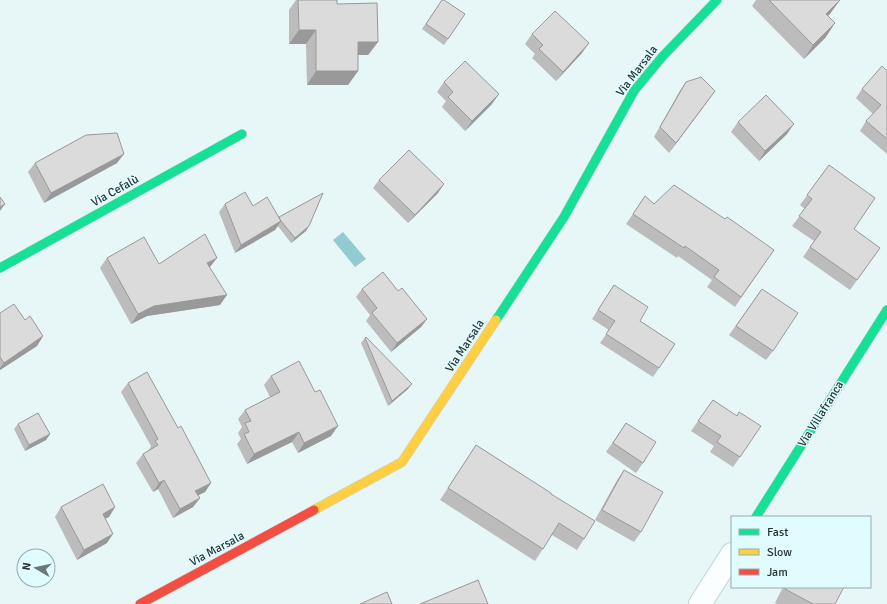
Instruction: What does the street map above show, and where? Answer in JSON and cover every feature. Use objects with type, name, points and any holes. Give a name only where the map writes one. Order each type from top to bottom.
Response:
[{"type":"street","name":"Via Marsala","points":[[140,604],[402,462],[564,217],[634,91],[662,57],[717,0]]},
{"type":"street","name":"Via Cefalù","points":[[0,268],[242,134]]},
{"type":"street","name":"Via Villafranca","points":[[757,516],[887,310]]},
{"type":"street","points":[[700,604],[731,556]]},
{"type":"water","points":[[343,232],[366,259],[355,267],[333,240]]},
{"type":"building","points":[[298,0],[337,0],[337,4],[377,3],[378,42],[358,42],[358,71],[316,71],[316,30],[299,30]]},
{"type":"building","points":[[442,0],[465,14],[448,39],[426,24]]},
{"type":"building","points":[[769,0],[840,0],[826,14],[835,23],[813,45]]},
{"type":"building","points":[[555,11],[589,43],[563,72],[539,49],[543,45],[532,34]]},
{"type":"building","points":[[465,61],[499,94],[472,121],[448,97],[453,92],[444,82]]},
{"type":"building","points":[[882,66],[887,71],[887,139],[866,121],[881,105],[862,89]]},
{"type":"building","points":[[701,77],[715,91],[676,143],[660,127],[686,82]]},
{"type":"building","points":[[766,95],[794,124],[765,151],[738,122]]},
{"type":"building","points":[[117,133],[124,154],[51,193],[35,163],[86,135]]},
{"type":"building","points":[[409,150],[444,184],[415,215],[379,180]]},
{"type":"building","points":[[829,165],[875,198],[854,229],[880,248],[857,280],[810,247],[821,232],[799,216],[812,199],[807,195]]},
{"type":"building","points":[[674,185],[725,219],[727,217],[774,250],[741,297],[714,277],[719,270],[685,246],[684,248],[633,214],[645,196],[654,204]]},
{"type":"building","points":[[245,192],[253,206],[267,197],[281,221],[241,245],[225,204]]},
{"type":"building","points":[[323,193],[309,226],[295,238],[279,217]]},
{"type":"building","points":[[0,197],[5,204],[0,207]]},
{"type":"building","points":[[205,234],[217,258],[207,263],[227,295],[154,306],[138,314],[107,258],[144,237],[159,264]]},
{"type":"building","points":[[383,272],[398,291],[402,288],[427,319],[397,343],[372,313],[377,308],[362,289]]},
{"type":"building","points":[[614,285],[648,307],[640,321],[675,344],[659,368],[606,334],[615,321],[598,310]]},
{"type":"building","points":[[762,289],[798,313],[773,351],[736,326]]},
{"type":"building","points":[[14,304],[25,320],[30,316],[43,336],[4,363],[0,357],[0,313]]},
{"type":"building","points":[[366,337],[412,384],[392,401],[365,338]]},
{"type":"building","points":[[299,361],[315,392],[320,390],[338,426],[304,443],[299,432],[254,454],[244,434],[249,432],[245,423],[251,421],[245,410],[280,392],[271,376]]},
{"type":"building","points":[[147,372],[178,428],[181,426],[211,483],[195,491],[200,498],[180,509],[164,480],[159,483],[143,454],[158,445],[155,441],[158,439],[128,383]]},
{"type":"building","points":[[713,400],[737,416],[739,412],[761,426],[740,457],[717,442],[721,436],[698,421]]},
{"type":"building","points":[[38,413],[50,434],[29,445],[18,424]]},
{"type":"building","points":[[626,423],[656,442],[643,463],[613,443]]},
{"type":"building","points":[[476,445],[595,521],[584,539],[559,523],[543,549],[448,488]]},
{"type":"building","points":[[624,470],[663,492],[641,532],[602,510]]},
{"type":"building","points":[[103,484],[115,507],[103,514],[113,534],[84,550],[61,507]]},
{"type":"building","points":[[478,580],[488,604],[420,604]]},
{"type":"building","points":[[843,588],[835,604],[813,604],[785,589]]},
{"type":"building","points":[[387,592],[392,604],[360,604]]},
{"type":"traffic: fast","points":[[496,320],[564,217],[634,91],[662,57],[717,0]]},
{"type":"traffic: fast","points":[[0,268],[242,134]]},
{"type":"traffic: fast","points":[[757,516],[887,310]]},
{"type":"traffic: slow","points":[[314,510],[402,462],[496,320]]},
{"type":"traffic: jam","points":[[140,604],[314,510]]}]
